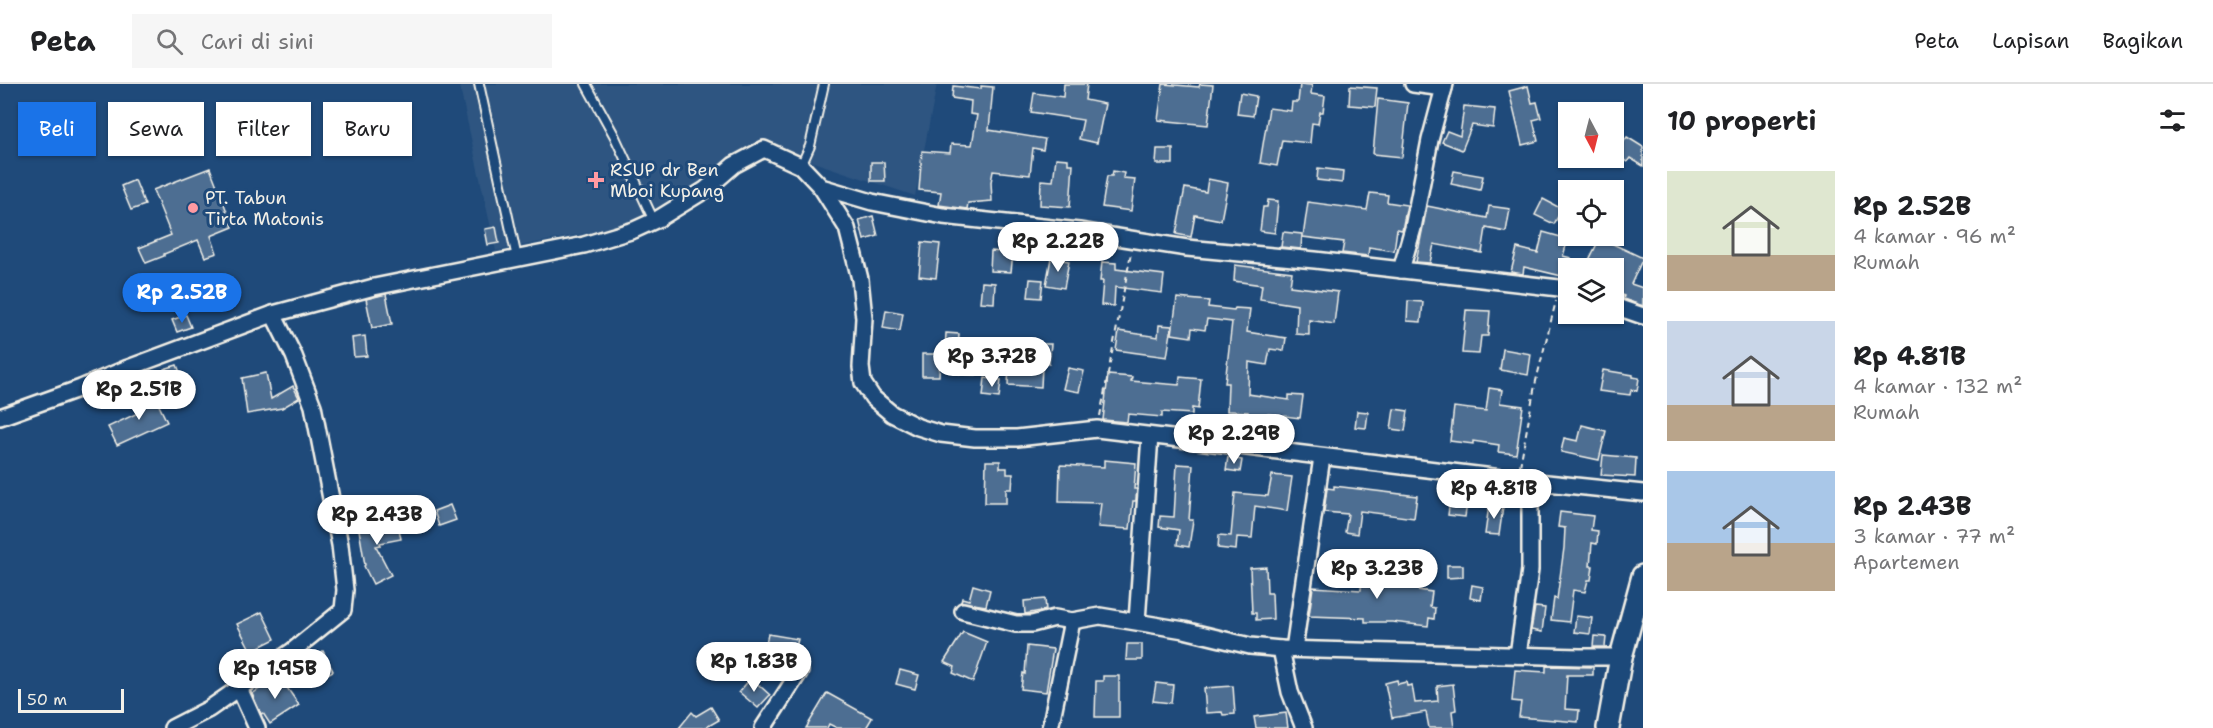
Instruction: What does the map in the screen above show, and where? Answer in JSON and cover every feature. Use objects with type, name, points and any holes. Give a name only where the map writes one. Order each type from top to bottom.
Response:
[{"type":"main road","points":[[1608,728],[1621,657],[1637,624],[1643,576]]},
{"type":"street","points":[[1401,270],[1413,228],[1430,140],[1445,86],[1413,84]]},
{"type":"street","points":[[0,417],[273,314],[374,287],[584,245],[634,231],[705,190],[734,165],[765,149],[801,166],[821,187],[848,228],[860,279],[864,318],[861,367],[863,383],[873,398],[892,414],[918,428],[941,434],[975,438],[1017,438],[1097,429],[1524,481],[1643,493]]},
{"type":"street","points":[[821,187],[872,202],[943,216],[1134,239],[1187,248],[1558,289]]},
{"type":"street","points":[[1624,309],[1643,316]]},
{"type":"street","points":[[172,728],[210,709],[291,652],[343,610],[345,590],[340,545],[313,406],[294,356],[273,314]]},
{"type":"street","points":[[1137,621],[1150,436]]},
{"type":"street","points":[[1304,728],[1290,692],[1287,649],[1322,457]]},
{"type":"street","points":[[1518,655],[1530,570],[1524,481]]},
{"type":"street","points":[[963,611],[1016,624],[1032,624],[1055,618],[1072,621],[1100,616],[1137,621],[1250,646],[1287,649],[1621,657]]},
{"type":"street","points":[[1050,728],[1072,621]]},
{"type":"street","points":[[763,728],[800,671]]},
{"type":"street","points":[[239,688],[257,728]]},
{"type":"lane","points":[[479,84],[517,258]]},
{"type":"lane","points":[[585,84],[614,135],[654,221]]},
{"type":"lane","points":[[801,166],[810,146],[824,84]]},
{"type":"path","points":[[1097,429],[1134,239]]},
{"type":"path","points":[[1524,481],[1535,385],[1558,310]]},
{"type":"shaded area","name":"RSUP dr Ben Mboi Kupang","points":[[459,84],[937,84],[915,196],[765,146],[658,219],[496,251]]},
{"type":"building","points":[[1064,84],[1087,84],[1085,100],[1105,104],[1097,143],[1079,139],[1083,120],[1031,112],[1034,93],[1063,97]]},
{"type":"building","points":[[1163,84],[1199,87],[1200,84],[1213,85],[1208,125],[1158,120]]},
{"type":"building","points":[[1300,84],[1312,85],[1311,94],[1325,96],[1323,112],[1320,112],[1318,124],[1312,123],[1310,143],[1282,140],[1277,166],[1260,163],[1269,108],[1291,111],[1292,102],[1298,102]]},
{"type":"building","points":[[953,86],[981,89],[981,86],[993,87],[989,130],[1045,139],[1043,150],[1033,148],[1030,175],[993,171],[992,201],[968,203],[967,209],[939,205],[941,192],[919,190],[922,151],[950,153],[951,144],[972,145],[977,115],[970,114],[971,101],[952,98]]},
{"type":"building","points":[[1350,86],[1377,88],[1375,107],[1349,105]]},
{"type":"building","points":[[1528,86],[1532,103],[1537,102],[1541,118],[1533,120],[1538,141],[1522,145],[1509,91]]},
{"type":"building","points":[[1240,93],[1256,96],[1253,116],[1237,114]]},
{"type":"building","points":[[1378,99],[1408,103],[1402,157],[1373,154]]},
{"type":"building","points":[[1464,106],[1495,109],[1493,128],[1472,125],[1462,150],[1442,142],[1447,131],[1460,136]]},
{"type":"building","points":[[1627,137],[1643,147],[1643,166],[1630,158],[1627,162],[1624,160],[1624,141]]},
{"type":"building","points":[[1157,149],[1173,149],[1173,164],[1156,164]]},
{"type":"building","points":[[1056,158],[1068,159],[1068,164],[1073,164],[1070,207],[1040,205],[1041,180],[1053,181]]},
{"type":"building","points":[[871,162],[884,162],[885,181],[871,181]]},
{"type":"building","name":"PT. Tabun Tirta Matonis","points":[[210,168],[233,227],[211,236],[217,253],[205,257],[198,240],[146,263],[139,248],[171,235],[153,190]]},
{"type":"building","points":[[1318,168],[1343,171],[1342,183],[1317,180]]},
{"type":"building","points":[[1113,171],[1124,173],[1123,178],[1135,179],[1131,211],[1102,207],[1107,176],[1112,176]]},
{"type":"building","points":[[1454,171],[1483,176],[1480,190],[1451,184]]},
{"type":"building","points":[[1208,179],[1228,183],[1221,220],[1195,215],[1191,237],[1176,234],[1185,188],[1206,192]]},
{"type":"building","points":[[135,180],[145,205],[131,210],[121,186]]},
{"type":"building","points":[[1370,193],[1388,195],[1387,202],[1407,205],[1402,230],[1397,229],[1394,251],[1369,247],[1368,256],[1342,253],[1344,242],[1303,237],[1308,202],[1367,210]]},
{"type":"building","points":[[1543,199],[1558,207],[1558,216],[1554,224],[1535,215]]},
{"type":"building","points":[[1268,200],[1278,201],[1275,233],[1260,231],[1263,207],[1267,207]]},
{"type":"building","points":[[1427,206],[1487,218],[1489,206],[1510,209],[1506,232],[1486,228],[1482,253],[1434,244],[1430,263],[1416,262]]},
{"type":"building","points":[[873,216],[878,236],[864,240],[859,220]]},
{"type":"building","points":[[496,227],[499,243],[488,245],[485,229]]},
{"type":"building","points":[[1283,232],[1302,234],[1301,249],[1281,247]]},
{"type":"building","points":[[1543,232],[1558,236],[1558,246],[1566,246],[1563,256],[1571,258],[1558,258],[1558,275],[1524,267],[1523,274],[1511,272],[1517,248],[1538,253]]},
{"type":"building","points":[[922,242],[940,244],[936,278],[919,276]]},
{"type":"building","points":[[1596,246],[1617,246],[1643,258],[1631,284],[1643,288],[1643,306],[1624,299],[1624,258],[1590,258]]},
{"type":"building","points":[[991,251],[1013,253],[1011,272],[990,271]]},
{"type":"building","points":[[1051,258],[1069,261],[1064,288],[1046,285]]},
{"type":"building","points":[[1102,262],[1116,263],[1116,269],[1164,275],[1162,293],[1115,287],[1114,306],[1101,305]]},
{"type":"building","points":[[1235,265],[1292,272],[1290,286],[1338,292],[1334,324],[1309,320],[1309,335],[1296,334],[1297,305],[1260,299],[1262,285],[1234,281]]},
{"type":"building","points":[[1030,279],[1043,280],[1041,298],[1028,297]]},
{"type":"building","points":[[982,282],[995,283],[994,303],[980,302]]},
{"type":"building","points":[[386,294],[392,324],[372,328],[366,299]]},
{"type":"building","points":[[1177,298],[1209,301],[1208,307],[1250,309],[1247,332],[1286,338],[1284,351],[1270,349],[1267,365],[1249,362],[1248,394],[1289,400],[1289,395],[1303,396],[1300,418],[1268,414],[1266,422],[1247,420],[1248,412],[1227,411],[1228,383],[1225,383],[1232,322],[1207,319],[1205,330],[1192,328],[1191,337],[1172,334]]},
{"type":"building","points":[[1408,301],[1423,302],[1421,322],[1407,321]]},
{"type":"building","points":[[886,310],[903,313],[900,331],[883,328]]},
{"type":"building","points":[[1466,310],[1490,311],[1488,336],[1481,336],[1479,354],[1462,353]]},
{"type":"building","points":[[186,315],[191,327],[177,332],[172,320]]},
{"type":"building","points":[[1159,325],[1172,326],[1167,357],[1116,350],[1119,331],[1158,337]]},
{"type":"building","points":[[946,333],[959,334],[958,351],[945,350]]},
{"type":"building","points":[[365,336],[367,356],[354,357],[352,338]]},
{"type":"building","points":[[1037,344],[1051,344],[1049,364],[1035,363]]},
{"type":"building","points":[[1503,349],[1531,354],[1528,375],[1500,370]]},
{"type":"building","points":[[962,351],[978,352],[976,375],[960,374]]},
{"type":"building","points":[[922,354],[940,354],[939,376],[922,376]]},
{"type":"building","points":[[177,365],[181,375],[168,380],[164,369]]},
{"type":"building","points":[[1009,365],[1042,366],[1041,387],[1008,385]]},
{"type":"building","points":[[1068,368],[1084,371],[1079,392],[1063,389]]},
{"type":"building","points":[[1603,370],[1639,378],[1637,391],[1631,390],[1630,395],[1599,391]]},
{"type":"building","points":[[266,373],[271,399],[293,386],[299,398],[282,408],[247,414],[242,378]]},
{"type":"building","points":[[1108,375],[1132,377],[1131,381],[1179,385],[1180,377],[1201,379],[1198,409],[1192,408],[1192,414],[1162,412],[1162,417],[1128,414],[1127,422],[1103,420]]},
{"type":"building","points":[[985,378],[1001,380],[999,398],[983,396]]},
{"type":"building","points":[[1489,388],[1502,390],[1500,403],[1523,406],[1516,454],[1498,452],[1499,445],[1473,441],[1473,444],[1450,441],[1454,407],[1486,411]]},
{"type":"building","points":[[154,395],[167,422],[117,445],[108,427],[140,412],[136,403]]},
{"type":"building","points":[[1394,409],[1408,411],[1405,431],[1391,429]]},
{"type":"building","points":[[1357,411],[1368,412],[1366,428],[1355,427]]},
{"type":"building","points":[[1582,425],[1606,431],[1599,460],[1561,452],[1564,438],[1578,441]]},
{"type":"building","points":[[1603,455],[1636,458],[1635,477],[1601,475]]},
{"type":"building","points":[[1228,457],[1242,460],[1240,472],[1226,470]]},
{"type":"building","points":[[1104,460],[1136,463],[1134,489],[1137,489],[1136,501],[1133,501],[1130,529],[1098,527],[1101,503],[1059,502],[1060,465],[1104,467]]},
{"type":"building","points":[[986,461],[1000,461],[1000,468],[1007,468],[1007,474],[1013,474],[1012,489],[1006,489],[1006,503],[985,503]]},
{"type":"building","points":[[1177,464],[1193,465],[1189,520],[1193,520],[1189,547],[1177,545],[1179,530],[1159,527],[1160,516],[1174,517]]},
{"type":"building","points":[[1272,475],[1292,477],[1287,511],[1255,506],[1252,538],[1237,537],[1236,550],[1218,548],[1219,535],[1231,536],[1235,493],[1268,496]]},
{"type":"building","points":[[1334,486],[1417,496],[1414,518],[1360,511],[1357,534],[1345,532],[1348,514],[1324,512],[1327,488],[1334,489]]},
{"type":"building","points":[[1450,500],[1467,503],[1465,517],[1448,515]]},
{"type":"building","points":[[450,505],[456,520],[439,526],[434,511]]},
{"type":"building","points":[[1489,505],[1503,507],[1499,535],[1485,534]]},
{"type":"building","points":[[1560,512],[1593,516],[1591,530],[1598,531],[1597,544],[1592,543],[1591,580],[1588,580],[1585,592],[1573,590],[1569,622],[1551,620],[1554,598],[1557,599],[1564,548],[1565,528],[1558,527]]},
{"type":"building","points":[[397,519],[401,539],[380,543],[381,545],[376,546],[391,575],[373,584],[364,566],[358,524]]},
{"type":"building","points":[[1447,565],[1463,565],[1463,577],[1447,578]]},
{"type":"building","points":[[1266,567],[1267,593],[1272,593],[1273,619],[1256,620],[1256,613],[1252,613],[1250,568]]},
{"type":"building","points":[[1410,568],[1421,570],[1418,590],[1432,592],[1430,607],[1435,608],[1434,619],[1429,618],[1428,626],[1365,622],[1365,618],[1309,616],[1313,587],[1361,590],[1362,572],[1409,575]]},
{"type":"building","points":[[973,585],[990,590],[986,606],[961,602],[962,598],[969,600]]},
{"type":"building","points":[[1472,585],[1483,587],[1481,600],[1470,598]]},
{"type":"building","points":[[1045,599],[1046,610],[1025,614],[1024,601]]},
{"type":"building","points":[[1535,607],[1545,608],[1542,632],[1531,630]]},
{"type":"building","points":[[262,612],[275,639],[251,651],[237,624]]},
{"type":"building","points":[[1576,616],[1592,618],[1590,634],[1574,632]]},
{"type":"building","points":[[963,632],[987,642],[973,682],[953,673],[955,667],[944,662]]},
{"type":"building","points":[[768,634],[798,639],[795,651],[792,651],[790,658],[764,653]]},
{"type":"building","points":[[1594,636],[1606,637],[1605,647],[1593,647]]},
{"type":"building","points":[[1127,644],[1142,644],[1142,660],[1126,660]]},
{"type":"building","points":[[1027,646],[1053,649],[1046,692],[1021,689],[1023,673],[1025,674]]},
{"type":"building","points":[[323,651],[333,671],[322,677],[312,657]]},
{"type":"building","points":[[1546,666],[1593,667],[1593,675],[1567,675],[1565,709],[1579,710],[1578,722],[1519,717],[1521,702],[1512,701],[1515,670],[1546,672]]},
{"type":"building","points":[[900,670],[919,675],[915,689],[896,684]]},
{"type":"building","points":[[279,676],[299,705],[270,724],[263,713],[261,714],[252,694]]},
{"type":"building","points":[[1103,676],[1119,676],[1119,717],[1095,717],[1096,681],[1103,681]]},
{"type":"building","points":[[751,678],[770,695],[758,708],[739,692]]},
{"type":"building","points":[[1397,680],[1398,684],[1406,682],[1407,686],[1412,685],[1415,703],[1438,701],[1437,686],[1453,684],[1456,710],[1452,711],[1454,728],[1429,728],[1426,712],[1392,718],[1385,683]]},
{"type":"building","points":[[1156,683],[1173,685],[1171,703],[1153,701]]},
{"type":"building","points":[[1233,686],[1235,714],[1206,713],[1204,688]]},
{"type":"building","points":[[827,693],[872,718],[866,728],[837,728],[829,724],[827,728],[806,728]]},
{"type":"building","points":[[711,707],[719,720],[705,728],[679,728],[692,712],[696,716]]},
{"type":"building","points":[[1286,713],[1288,728],[1256,728],[1254,717]]},
{"type":"place","name":"RSUP dr Ben Mboi Kupang","points":[[596,180]]},
{"type":"place","name":"PT. Tabun Tirta Matonis","points":[[193,208]]}]
